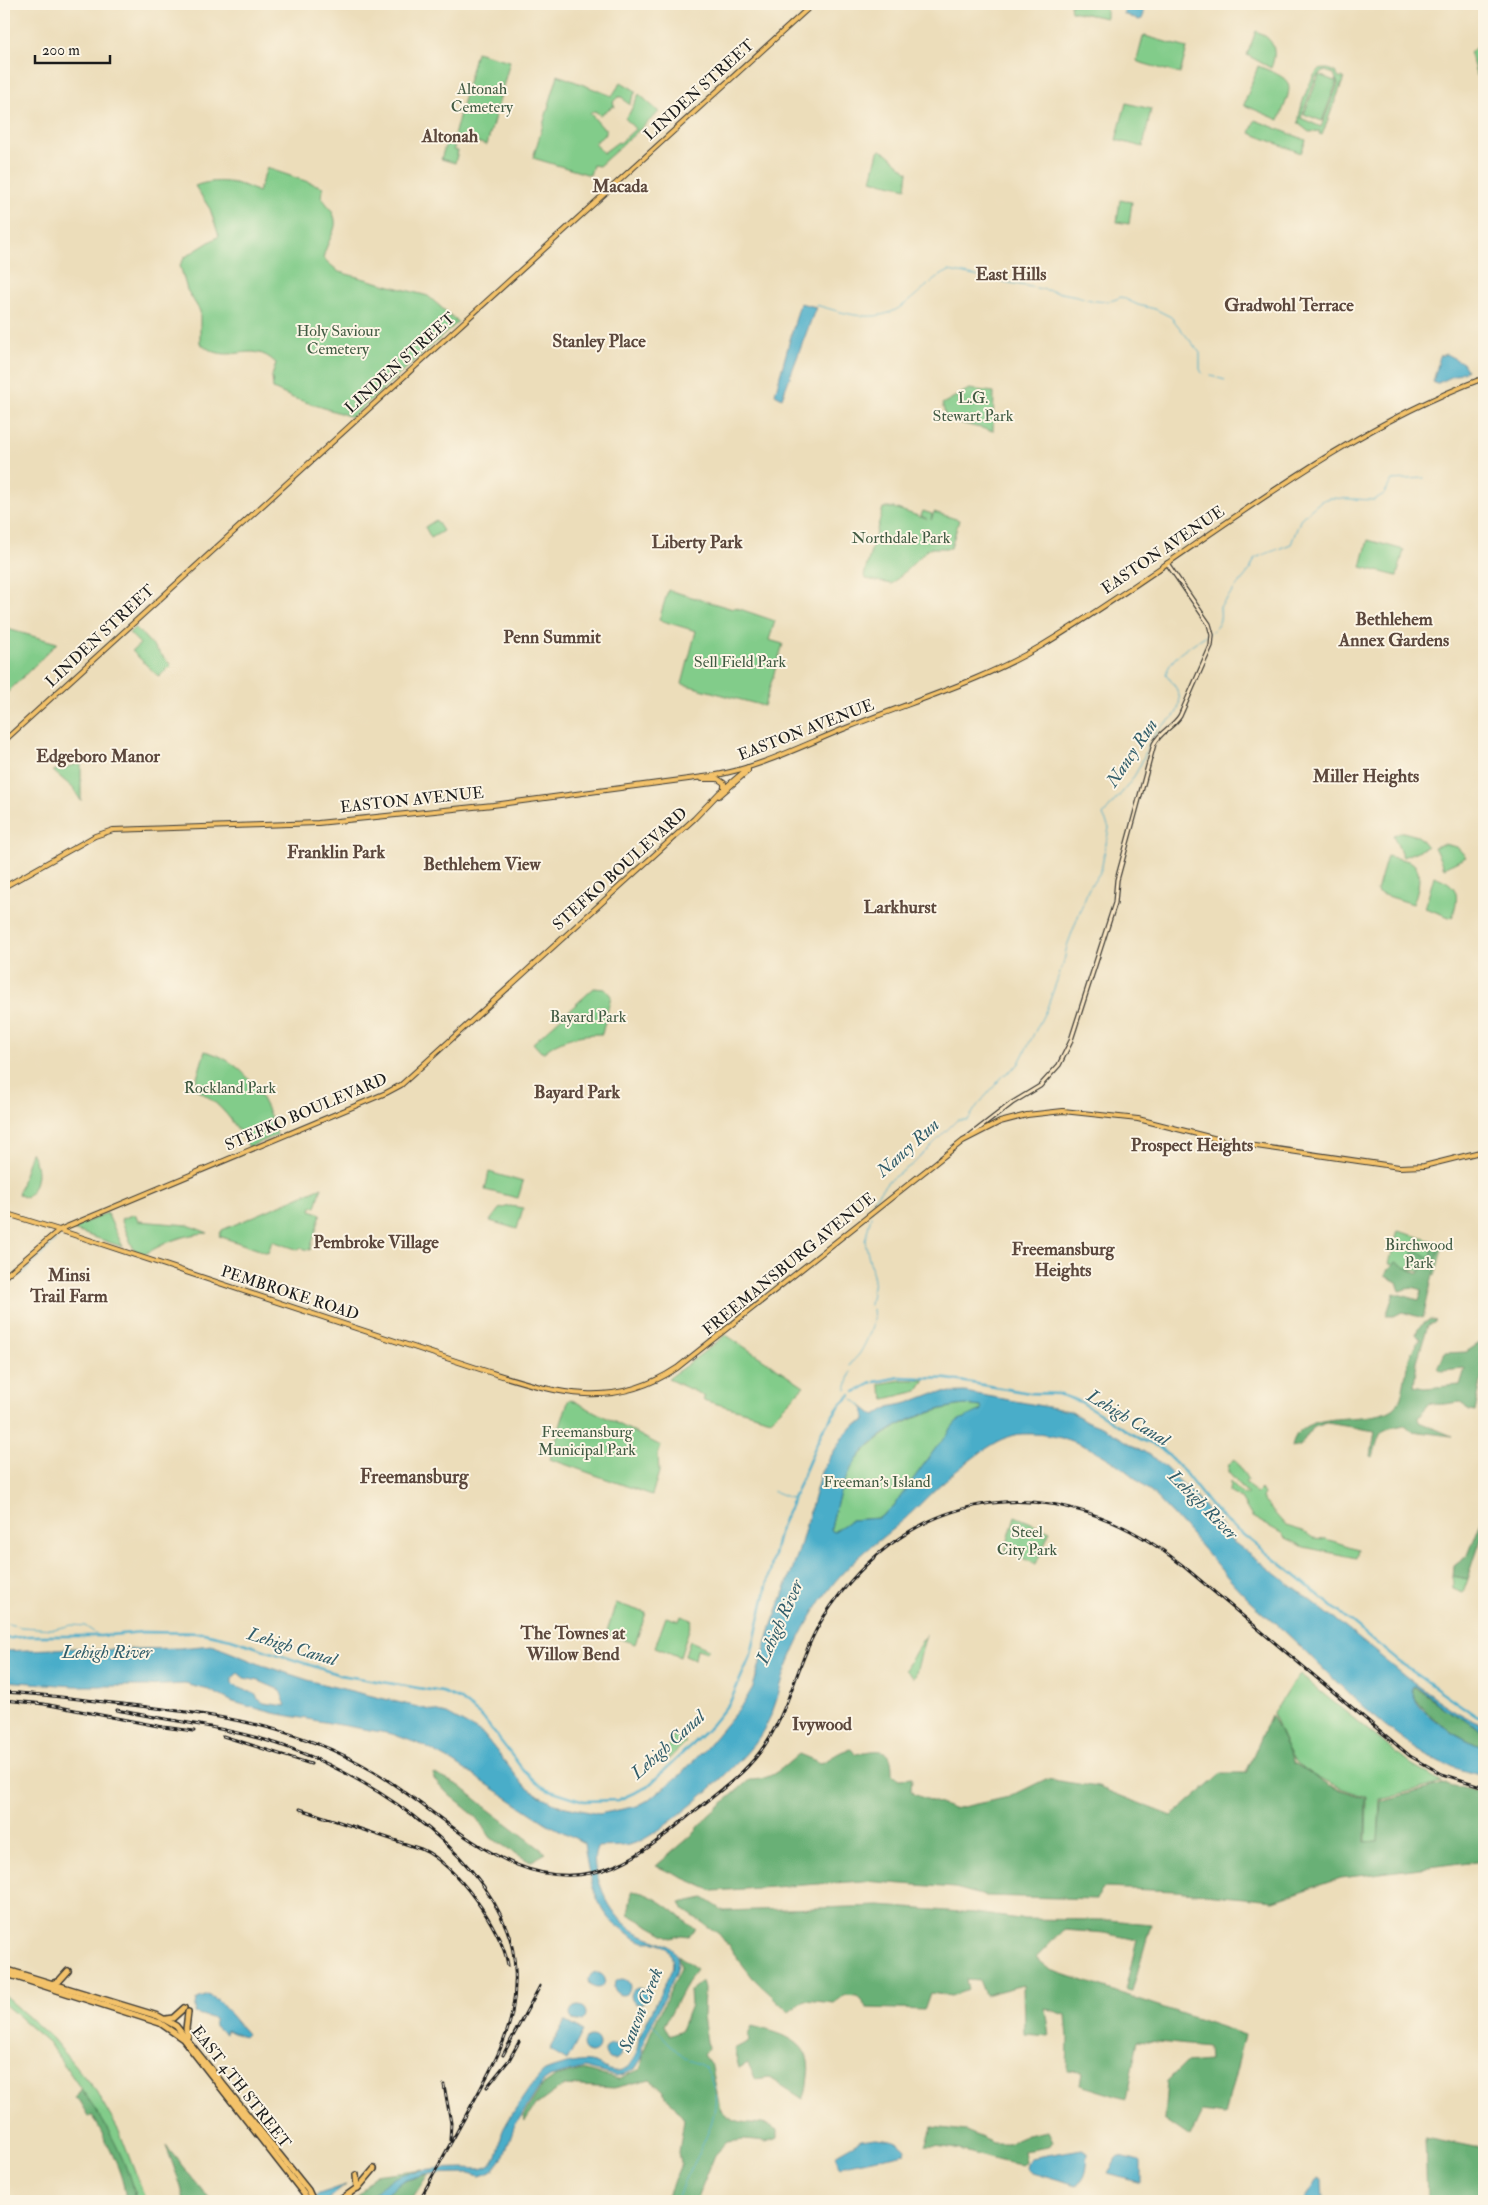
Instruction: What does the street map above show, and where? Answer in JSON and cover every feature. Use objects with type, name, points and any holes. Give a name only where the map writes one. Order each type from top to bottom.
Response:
[{"type":"highway","name":"EAST 4TH STREET","points":[[4,1969],[164,2019],[177,2027],[192,2043],[305,2191]]},
{"type":"highway","points":[[47,1984],[57,1983],[68,1971]]},
{"type":"highway","name":"EAST 4TH STREET","points":[[4,1973],[161,2023],[174,2031],[183,2039],[305,2191]]},
{"type":"highway","points":[[164,2019],[173,2018],[186,2010],[186,2029],[192,2043]]},
{"type":"highway","points":[[339,2201],[358,2188],[374,2169]]},
{"type":"highway","points":[[356,2175],[358,2188]]},
{"type":"highway","points":[[305,2191],[306,2201]]},
{"type":"highway","points":[[305,2191],[313,2201]]},
{"type":"main road","name":"LINDEN STREET","points":[[4,741],[812,4]]},
{"type":"main road","name":"EASTON AVENUE","points":[[4,887],[95,836],[113,830],[318,823],[493,805],[700,778],[748,767],[792,752],[849,727],[996,671],[1053,638],[1168,563],[1330,453],[1423,403],[1484,378]]},
{"type":"main road","points":[[963,1141],[1012,1103],[1043,1083],[1055,1071],[1065,1055],[1115,904],[1117,880],[1154,744],[1158,736],[1172,726],[1180,716],[1208,655],[1212,635],[1211,629],[1168,563]]},
{"type":"main road","name":"STEFKO BOULEVARD","points":[[718,796],[724,788],[748,767]]},
{"type":"main road","name":"STEFKO BOULEVARD","points":[[4,1277],[59,1230],[398,1087],[718,796],[748,771],[748,767]]},
{"type":"main road","points":[[700,778],[718,779],[724,784],[724,788]]},
{"type":"main road","name":"FREEMANSBURG AVENUE","points":[[569,1394],[596,1395],[624,1391],[644,1385],[671,1372],[963,1141],[1000,1122],[1027,1115],[1058,1111],[1138,1119],[1229,1142],[1399,1167],[1424,1166],[1484,1151]]},
{"type":"main road","name":"PEMBROKE ROAD","points":[[4,1213],[478,1369],[569,1394]]},
{"type":"green space","points":[[1070,4],[1106,4],[1106,18],[1071,11]]},
{"type":"green space","points":[[1256,31],[1271,41],[1274,56],[1271,68],[1247,55]]},
{"type":"green space","points":[[1143,37],[1187,48],[1180,74],[1138,62]]},
{"type":"green space","points":[[1484,39],[1484,88],[1480,87],[1470,53]]},
{"type":"green space","name":"Altonah Cemetery","points":[[476,52],[510,61],[487,145],[454,136]]},
{"type":"green space","points":[[1258,66],[1280,76],[1288,85],[1289,91],[1279,120],[1244,105]]},
{"type":"green space","points":[[1322,69],[1335,72],[1340,79],[1344,78],[1322,135],[1319,134],[1320,131],[1309,132],[1299,124],[1299,119],[1307,89],[1314,76]],"holes":[[[1325,71],[1334,74],[1338,84],[1321,127],[1301,118],[1316,77]]]},
{"type":"green space","points":[[558,75],[612,96],[621,82],[636,91],[629,105],[622,97],[618,97],[613,102],[615,107],[613,106],[600,115],[595,111],[590,113],[606,129],[606,134],[594,143],[603,153],[618,142],[620,143],[635,129],[625,118],[639,94],[659,112],[599,166],[593,165],[590,175],[533,158]]},
{"type":"green space","points":[[1319,75],[1337,82],[1322,121],[1304,114]]},
{"type":"green space","points":[[1126,103],[1151,109],[1143,147],[1116,140]]},
{"type":"green space","points":[[1255,120],[1306,140],[1301,153],[1250,133]]},
{"type":"green space","points":[[446,143],[455,146],[453,150],[458,151],[455,163],[441,159]]},
{"type":"green space","points":[[880,150],[887,153],[908,172],[906,188],[871,180]]},
{"type":"green space","name":"Holy Saviour Cemetery","points":[[267,168],[323,187],[321,197],[333,215],[335,227],[323,258],[339,272],[428,296],[458,322],[352,417],[293,398],[273,389],[272,376],[276,363],[266,356],[248,352],[220,353],[200,343],[200,311],[187,290],[180,265],[185,257],[219,236],[210,209],[195,186],[219,181],[243,185],[258,192]]},
{"type":"green space","points":[[1120,200],[1132,202],[1129,224],[1117,222]]},
{"type":"green space","name":"L.G. Stewart Park","points":[[969,389],[994,392],[993,431],[947,420],[942,404]]},
{"type":"green space","name":"Northdale Park","points":[[883,508],[894,508],[927,519],[921,516],[923,511],[932,514],[931,520],[934,512],[959,520],[951,548],[929,548],[892,584],[866,579],[864,576]]},
{"type":"green space","points":[[436,520],[443,531],[431,538],[425,527]]},
{"type":"green space","points":[[1368,540],[1404,550],[1397,576],[1361,567]]},
{"type":"green space","name":"Sell Field Park","points":[[668,590],[733,609],[734,607],[775,621],[769,640],[783,644],[764,706],[682,684],[696,631],[659,620]]},
{"type":"green space","points":[[135,627],[171,665],[159,677],[132,651],[140,644],[129,633]]},
{"type":"green space","points":[[4,628],[57,643],[4,696]]},
{"type":"green space","points":[[81,763],[81,801],[73,788],[53,771]]},
{"type":"green space","points":[[1403,832],[1418,836],[1427,847],[1403,857],[1393,835]]},
{"type":"green space","points":[[1444,844],[1457,847],[1466,857],[1444,868],[1434,847]]},
{"type":"green space","points":[[1387,856],[1411,862],[1418,870],[1419,882],[1413,904],[1378,893]]},
{"type":"green space","points":[[1434,876],[1448,883],[1455,891],[1456,903],[1452,918],[1425,908]]},
{"type":"green space","name":"Bayard Park","points":[[594,988],[605,989],[611,996],[602,1034],[586,1035],[564,1040],[541,1052],[533,1043]]},
{"type":"green space","name":"Rockland Park","points":[[205,1051],[227,1060],[245,1074],[264,1102],[277,1135],[249,1147],[226,1113],[212,1100],[194,1088]]},
{"type":"green space","points":[[31,1152],[36,1164],[37,1176],[34,1188],[26,1198],[18,1194]]},
{"type":"green space","points":[[489,1172],[523,1182],[518,1198],[485,1190]]},
{"type":"green space","points":[[322,1187],[316,1207],[312,1206],[311,1210],[321,1214],[310,1250],[301,1248],[299,1250],[272,1241],[268,1253],[219,1236],[222,1230]]},
{"type":"green space","points":[[510,1206],[523,1208],[517,1229],[490,1221],[499,1209]]},
{"type":"green space","points":[[107,1213],[123,1247],[70,1229]]},
{"type":"green space","points":[[135,1214],[138,1221],[188,1225],[208,1233],[175,1239],[145,1254],[134,1250],[121,1219]]},
{"type":"green space","name":"Birchwood Park","points":[[1398,1231],[1443,1244],[1435,1276],[1389,1263]]},
{"type":"green space","points":[[1432,1242],[1440,1245],[1423,1318],[1402,1312],[1394,1316],[1386,1316],[1394,1293],[1419,1300],[1422,1290],[1411,1287],[1400,1291],[1397,1282],[1385,1276],[1388,1269],[1396,1262],[1418,1274],[1422,1269],[1411,1263],[1414,1248],[1427,1257],[1432,1257]]},
{"type":"green space","points":[[1430,1319],[1436,1321],[1428,1325],[1417,1361],[1414,1386],[1424,1388],[1460,1385],[1465,1369],[1442,1371],[1438,1368],[1445,1353],[1466,1352],[1481,1342],[1484,1333],[1484,1379],[1481,1382],[1475,1412],[1469,1411],[1461,1402],[1430,1403],[1418,1417],[1419,1422],[1452,1436],[1412,1431],[1405,1425],[1389,1428],[1379,1436],[1373,1457],[1371,1456],[1375,1431],[1327,1423],[1312,1428],[1300,1446],[1292,1447],[1297,1434],[1307,1426],[1320,1421],[1382,1414],[1393,1409],[1400,1399],[1411,1354],[1420,1339],[1416,1334],[1418,1328]]},
{"type":"green space","points":[[726,1335],[804,1386],[771,1419],[703,1400],[705,1396],[668,1379]]},
{"type":"green space","points":[[902,1380],[925,1380],[918,1391],[885,1399],[879,1384]]},
{"type":"green space","name":"Freemansburg Municipal Park","points":[[570,1399],[661,1446],[658,1454],[659,1472],[652,1495],[550,1459]]},
{"type":"green space","name":"Freeman's Island","points":[[965,1405],[981,1407],[982,1410],[952,1427],[893,1507],[879,1518],[851,1520],[834,1532],[831,1529],[841,1488],[848,1472],[863,1453],[888,1432],[903,1424],[933,1412]]},
{"type":"green space","points":[[1235,1459],[1248,1480],[1245,1482],[1256,1494],[1261,1489],[1264,1494],[1262,1499],[1286,1526],[1303,1531],[1313,1538],[1326,1539],[1358,1549],[1356,1558],[1304,1547],[1252,1517],[1241,1499],[1229,1492],[1230,1482],[1243,1495],[1248,1495],[1228,1472],[1229,1464]]},
{"type":"green space","points":[[1484,1514],[1484,1530],[1468,1579],[1453,1576],[1454,1566],[1468,1555]]},
{"type":"green space","name":"Steel City Park","points":[[1015,1516],[1050,1531],[1036,1564],[1005,1551]]},
{"type":"green space","points":[[1453,1576],[1468,1579],[1463,1593],[1453,1589]]},
{"type":"green space","points":[[616,1603],[646,1613],[635,1644],[606,1634]]},
{"type":"green space","points":[[681,1616],[692,1620],[680,1657],[655,1647],[666,1617],[679,1621]]},
{"type":"green space","points":[[926,1634],[915,1677],[914,1678],[905,1670]]},
{"type":"green space","points":[[690,1641],[709,1649],[707,1652],[697,1649],[695,1659],[685,1655]]},
{"type":"green space","points":[[1300,1675],[1411,1765],[1442,1783],[1380,1799],[1378,1841],[1366,1842],[1367,1797],[1330,1784],[1304,1769],[1294,1760],[1284,1740],[1273,1714]]},
{"type":"green space","points":[[1413,1686],[1444,1708],[1484,1731],[1484,1748],[1463,1738],[1436,1720],[1413,1695]]},
{"type":"green space","points":[[1271,1715],[1294,1763],[1329,1786],[1366,1798],[1365,1842],[1378,1841],[1381,1801],[1446,1784],[1484,1793],[1484,1860],[1341,1878],[1273,1901],[1175,1891],[1104,1888],[1096,1899],[985,1896],[955,1888],[864,1881],[713,1891],[656,1866],[691,1836],[708,1816],[749,1780],[764,1778],[770,1775],[799,1754],[821,1763],[843,1751],[851,1749],[855,1754],[874,1751],[884,1752],[891,1760],[892,1774],[899,1779],[912,1778],[911,1790],[913,1794],[953,1809],[1009,1797],[1046,1779],[1098,1787],[1172,1816],[1222,1773],[1246,1773]]},
{"type":"green space","points":[[674,1734],[686,1742],[668,1760],[668,1747]]},
{"type":"green space","points":[[433,1773],[460,1786],[546,1853],[530,1862],[491,1838],[475,1816],[448,1794],[434,1779]]},
{"type":"green space","points":[[632,1891],[658,1900],[696,1930],[689,1936],[682,1935],[671,1938],[628,1914]]},
{"type":"green space","points":[[704,1898],[724,1911],[879,1906],[975,1913],[1019,1919],[1109,1920],[1151,1924],[1132,1991],[1125,1990],[1137,1940],[1105,1933],[1063,1930],[1036,1958],[1051,1970],[1245,2035],[1225,2115],[1202,2112],[1190,2137],[1164,2119],[1167,2081],[1185,2063],[1209,2061],[1208,2047],[1138,2040],[1126,2099],[1080,2085],[1082,2072],[1067,2071],[1068,2038],[1066,2015],[1045,2008],[1049,2036],[1024,2034],[1023,1985],[985,1995],[979,1980],[966,1979],[968,1990],[951,1996],[930,1993],[924,2010],[867,2008],[857,1996],[845,1995],[834,2003],[805,2000],[789,2012],[753,1978],[719,1934],[684,1910],[680,1903]]},
{"type":"green space","points":[[678,1955],[697,1969],[683,1989],[664,2025],[669,2035],[681,2030],[691,2005],[690,1991],[702,1981],[704,1988],[703,2016],[708,2048],[703,2055],[712,2067],[720,2109],[727,2116],[735,2120],[771,2126],[778,2130],[778,2138],[766,2142],[744,2140],[727,2142],[715,2155],[696,2201],[656,2201],[668,2195],[681,2164],[679,2152],[684,2119],[661,2089],[650,2079],[614,2088],[564,2085],[535,2106],[525,2121],[523,2116],[542,2086],[555,2077],[582,2070],[618,2079],[641,2069],[644,2050],[651,2032],[681,1968]]},
{"type":"green space","points":[[4,1995],[52,2038],[96,2091],[120,2133],[146,2201],[135,2201],[134,2190],[117,2148],[86,2096],[48,2042],[4,2004]]},
{"type":"green space","points":[[752,2026],[783,2035],[800,2046],[806,2054],[808,2076],[803,2099],[770,2078],[756,2080],[748,2063],[739,2068],[734,2049],[749,2041],[748,2035]]},
{"type":"green space","points":[[81,2089],[115,2142],[128,2172],[135,2201],[126,2201],[122,2178],[109,2147],[93,2116],[89,2116],[80,2101],[75,2098]]},
{"type":"green space","points":[[932,2127],[966,2131],[994,2143],[1008,2143],[1027,2135],[1048,2131],[1053,2141],[1049,2147],[1023,2151],[1025,2161],[1023,2165],[999,2161],[951,2148],[926,2146]]},
{"type":"green space","points":[[1425,2137],[1484,2149],[1484,2201],[1427,2201]]},
{"type":"green space","points":[[166,2146],[211,2201],[184,2201],[181,2186]]},
{"type":"green space","points":[[423,2169],[392,2180],[366,2201],[349,2201],[358,2197],[374,2175]]},
{"type":"green space","points":[[429,2174],[411,2201],[378,2201],[403,2181]]},
{"type":"water","points":[[1128,6],[1143,9],[1142,19],[1139,20],[1124,14],[1124,10]]},
{"type":"water","points":[[800,303],[816,307],[782,398],[775,394]]},
{"type":"water","points":[[1446,354],[1463,363],[1467,370],[1436,384],[1433,382],[1440,356]]},
{"type":"water","name":"Lehigh River","points":[[965,1392],[1070,1411],[1086,1421],[1104,1428],[1156,1459],[1195,1496],[1221,1526],[1224,1535],[1418,1686],[1452,1709],[1484,1725],[1484,1731],[1444,1708],[1415,1686],[1412,1687],[1414,1697],[1429,1715],[1452,1732],[1484,1748],[1484,1776],[1438,1761],[1400,1737],[1364,1708],[1287,1633],[1249,1600],[1177,1519],[1122,1468],[1092,1449],[1059,1437],[1022,1434],[1004,1439],[984,1450],[950,1476],[906,1518],[854,1561],[835,1581],[815,1610],[800,1638],[765,1727],[757,1740],[735,1765],[684,1811],[651,1835],[628,1845],[597,1847],[594,1861],[598,1879],[613,1910],[633,1930],[671,1948],[676,1954],[678,1962],[676,1973],[642,2046],[642,2058],[635,2069],[616,2076],[584,2068],[550,2077],[543,2082],[514,2127],[504,2156],[492,2172],[480,2176],[469,2173],[425,2174],[403,2181],[378,2201],[366,2201],[386,2183],[406,2173],[434,2169],[479,2169],[486,2168],[492,2164],[497,2156],[502,2133],[508,2120],[528,2090],[545,2071],[561,2065],[579,2062],[595,2063],[612,2071],[628,2067],[636,2055],[639,2038],[672,1969],[670,1953],[660,1944],[643,1942],[635,1938],[615,1924],[608,1916],[593,1886],[584,1843],[546,1823],[453,1762],[422,1745],[392,1734],[273,1713],[233,1702],[209,1690],[185,1684],[74,1686],[4,1681],[4,1651],[77,1648],[94,1650],[180,1648],[212,1645],[262,1665],[314,1682],[447,1714],[483,1734],[522,1783],[540,1796],[561,1806],[599,1814],[637,1806],[650,1799],[680,1775],[706,1748],[743,1704],[753,1687],[772,1624],[797,1557],[821,1472],[844,1435],[855,1425],[865,1421],[865,1413],[862,1406],[875,1416],[889,1407],[908,1403],[934,1393]],"holes":[[[965,1405],[981,1407],[982,1410],[957,1421],[893,1507],[879,1518],[851,1520],[833,1532],[831,1529],[834,1513],[845,1482],[852,1467],[873,1442],[887,1432],[917,1417],[934,1411]],[[238,1673],[244,1678],[259,1681],[280,1690],[286,1706],[264,1703],[255,1694],[235,1686],[232,1683],[232,1678]]]},
{"type":"water","points":[[597,1972],[603,1974],[605,1980],[603,1986],[597,1988],[591,1986],[589,1980],[591,1974]]},
{"type":"water","points":[[619,1979],[625,1979],[630,1984],[628,1993],[619,1995],[614,1990],[614,1984]]},
{"type":"water","points":[[636,1988],[642,1988],[647,1993],[645,2002],[636,2004],[631,1999],[631,1993]]},
{"type":"water","points":[[208,1995],[218,2000],[247,2034],[244,2037],[226,2030],[225,2034],[215,2026],[214,2019],[195,2013],[197,1999]]},
{"type":"water","points":[[578,2006],[584,2008],[586,2014],[584,2020],[578,2022],[572,2020],[570,2014],[572,2008]]},
{"type":"water","points":[[565,2021],[583,2031],[567,2061],[549,2050]]},
{"type":"water","points":[[588,2037],[594,2037],[599,2042],[597,2051],[588,2053],[583,2048],[583,2042]]},
{"type":"water","points":[[613,2044],[619,2046],[621,2052],[619,2058],[613,2060],[607,2058],[605,2052],[607,2046]]},
{"type":"water","points":[[876,2138],[900,2144],[906,2149],[905,2153],[839,2167],[836,2156],[838,2153],[861,2140]]},
{"type":"water","points":[[1082,2149],[1088,2152],[1087,2166],[1083,2179],[1077,2185],[1032,2172],[1026,2168],[1030,2158]]},
{"type":"water","points":[[1116,2158],[1141,2162],[1141,2183],[1108,2174]]},
{"type":"water","points":[[1319,2178],[1322,2180],[1323,2201],[1304,2201]]},
{"type":"water","points":[[346,2185],[326,2201],[318,2201],[315,2197],[319,2194]]},
{"type":"waterway","points":[[816,305],[860,316],[881,315],[892,312],[902,306],[949,271],[1094,301],[1104,302],[1121,297],[1171,317],[1200,353],[1200,369],[1202,373]]},
{"type":"waterway","points":[[1211,376],[1225,380]]},
{"type":"waterway","name":"Nancy Run","points":[[1212,631],[1220,620],[1220,607],[1250,570],[1255,558],[1291,544],[1301,518],[1321,501],[1330,498],[1374,500],[1384,494],[1392,480],[1424,478]]},
{"type":"waterway","name":"Nancy Run","points":[[871,1211],[877,1195],[888,1181],[913,1164],[957,1120],[968,1120],[977,1106],[1003,1076],[1018,1065],[1047,1008],[1088,890],[1101,871],[1109,828],[1103,815],[1125,790],[1156,733],[1174,716],[1178,709],[1180,701],[1178,693],[1166,674],[1169,667],[1178,655],[1209,633]]},
{"type":"waterway","name":"Nancy Run","points":[[870,1305],[874,1280],[865,1241],[871,1216]]},
{"type":"waterway","points":[[4,1288],[56,1241]]},
{"type":"waterway","name":"Nancy Run","points":[[850,1366],[860,1353],[868,1337],[872,1326],[873,1309]]},
{"type":"waterway","name":"Nancy Run","points":[[846,1390],[851,1372]]},
{"type":"waterway","name":"Lehigh Canal","points":[[875,1382],[900,1377],[948,1379],[1030,1393],[1058,1394],[1081,1402],[1140,1439],[1161,1448],[1180,1467],[1210,1505],[1227,1522],[1398,1661],[1476,1716],[1484,1719]]},
{"type":"waterway","name":"Lehigh Canal","points":[[855,1392],[872,1383]]},
{"type":"waterway","name":"Lehigh Canal","points":[[4,1639],[28,1636],[101,1636],[142,1632],[204,1633],[231,1639],[340,1675],[442,1692],[459,1699],[482,1717],[524,1771],[538,1784],[547,1789],[584,1801],[618,1800],[647,1787],[709,1728],[730,1702],[751,1655],[780,1529],[823,1429],[841,1404],[851,1395]]},
{"type":"waterway","name":"Nancy Run","points":[[847,1396],[851,1397]]},
{"type":"waterway","name":"Nancy Run","points":[[853,1399],[863,1407]]},
{"type":"waterway","points":[[773,1491],[793,1499]]},
{"type":"waterway","name":"Lehigh River","points":[[4,1623],[21,1627],[54,1629],[72,1625],[85,1626],[98,1635]]},
{"type":"waterway","name":"Saucon Creek","points":[[651,2022],[681,2055],[688,2060],[702,2065],[706,2069],[713,2081],[715,2095],[715,2108],[707,2136],[675,2201]]},
{"type":"railway","points":[[4,1692],[189,1712],[221,1717],[283,1732],[313,1742],[373,1771],[487,1850],[517,1865],[549,1874],[582,1875],[617,1865],[647,1848],[719,1792],[753,1761],[779,1720],[806,1651],[823,1618],[858,1573],[899,1538],[943,1515],[989,1503],[1038,1502],[1087,1512],[1135,1533],[1182,1565],[1410,1756],[1442,1774],[1484,1787]]},
{"type":"railway","points":[[4,1700],[44,1704],[163,1727],[194,1731]]},
{"type":"railway","points":[[117,1710],[258,1738],[311,1757],[345,1773],[379,1792],[412,1815],[443,1841],[470,1869],[491,1898],[507,1930],[513,1950],[515,1993],[512,2013],[506,2035],[492,2067],[419,2201]]},
{"type":"railway","points":[[223,1736],[311,1764]]},
{"type":"railway","points":[[300,1809],[421,1849],[434,1857],[462,1882],[487,1916],[504,1950],[508,1965]]},
{"type":"railway","points":[[503,2055],[540,1986]]},
{"type":"railway","points":[[487,2087],[509,2060],[519,2042]]},
{"type":"railway","points":[[444,2085],[451,2123],[450,2140]]},
{"type":"district","name":"Altonah","points":[[450,136]]},
{"type":"district","name":"Macada","points":[[620,186]]},
{"type":"district","name":"East Hills","points":[[1011,274]]},
{"type":"district","name":"Gradwohl Terrace","points":[[1289,305]]},
{"type":"district","name":"Stanley Place","points":[[599,341]]},
{"type":"district","name":"Liberty Park","points":[[697,542]]},
{"type":"district","name":"Bethlehem Annex Gardens","points":[[1394,629]]},
{"type":"district","name":"Penn Summit","points":[[552,637]]},
{"type":"district","name":"Edgeboro Manor","points":[[98,756]]},
{"type":"district","name":"Miller Heights","points":[[1366,776]]},
{"type":"district","name":"Franklin Park","points":[[336,852]]},
{"type":"district","name":"Bethlehem View","points":[[482,864]]},
{"type":"district","name":"Larkhurst","points":[[900,907]]},
{"type":"district","name":"Bayard Park","points":[[577,1092]]},
{"type":"district","name":"Prospect Heights","points":[[1192,1145]]},
{"type":"district","name":"Pembroke Village","points":[[376,1242]]},
{"type":"district","name":"Freemansburg Heights","points":[[1063,1259]]},
{"type":"district","name":"Minsi Trail Farm","points":[[69,1285]]},
{"type":"district","name":"Freemansburg","points":[[414,1477]]},
{"type":"district","name":"The Townes at Willow Bend","points":[[573,1644]]},
{"type":"district","name":"Ivywood","points":[[822,1724]]}]
